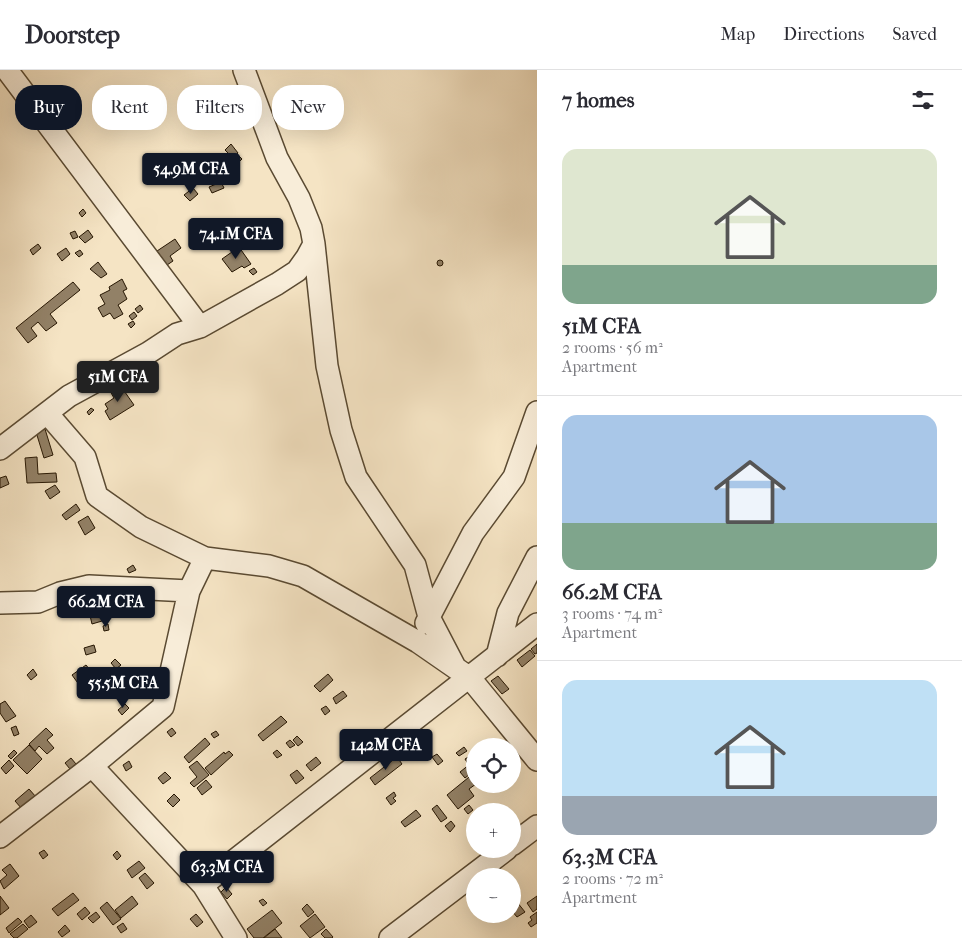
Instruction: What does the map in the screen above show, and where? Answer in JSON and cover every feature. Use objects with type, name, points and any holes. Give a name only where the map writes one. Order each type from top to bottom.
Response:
[{"type":"street","points":[[7,70],[200,327]]},
{"type":"street","points":[[244,70],[277,158],[299,198],[311,228],[327,366],[341,430],[356,477],[415,565],[429,617],[462,673],[537,760]]},
{"type":"street","points":[[0,449],[69,396],[177,334],[200,327],[298,271],[314,244]]},
{"type":"street","points":[[418,642],[473,533],[514,478],[537,412]]},
{"type":"street","points":[[47,413],[85,457],[97,496],[142,527],[205,558],[269,566],[303,576],[418,642],[462,673]]},
{"type":"street","points":[[497,656],[508,613],[537,557]]},
{"type":"street","points":[[0,837],[92,766],[163,707],[190,591],[205,558]]},
{"type":"street","points":[[0,603],[38,602],[74,589],[89,586],[190,591]]},
{"type":"street","points":[[202,885],[462,673],[497,656],[537,624]]},
{"type":"street","points":[[92,766],[202,885],[236,938]]},
{"type":"street","points":[[521,838],[537,826]]},
{"type":"street","points":[[390,938],[495,858]]},
{"type":"building","points":[[231,144],[238,153],[233,158],[225,150]]},
{"type":"building","points":[[238,155],[242,159],[238,163],[234,159]]},
{"type":"building","points":[[221,182],[224,188],[212,193],[209,187]]},
{"type":"building","points":[[193,188],[198,194],[190,201],[184,195]]},
{"type":"building","points":[[83,209],[86,213],[82,217],[79,213]]},
{"type":"building","points":[[88,230],[93,237],[85,243],[79,237]]},
{"type":"building","points":[[75,231],[78,237],[73,239],[70,233]]},
{"type":"building","points":[[175,239],[181,248],[170,256],[173,261],[167,265],[157,251]]},
{"type":"building","points":[[38,244],[41,248],[33,255],[30,250]]},
{"type":"building","points":[[239,247],[251,264],[244,268],[242,266],[232,272],[222,259]]},
{"type":"building","points":[[66,248],[70,254],[62,261],[57,254]]},
{"type":"building","points":[[80,250],[83,254],[79,257],[75,253]]},
{"type":"building","points":[[440,260],[443,263],[440,266],[437,263]]},
{"type":"building","points":[[98,262],[107,274],[101,278],[90,269]]},
{"type":"building","points":[[254,268],[257,272],[253,275],[249,271]]},
{"type":"building","points":[[122,279],[127,289],[123,291],[127,299],[118,305],[123,314],[114,319],[110,313],[103,317],[98,308],[105,304],[100,295],[110,290],[109,287]]},
{"type":"building","points":[[73,282],[80,290],[50,314],[57,323],[46,331],[38,322],[31,328],[37,336],[28,343],[16,328]]},
{"type":"building","points":[[140,305],[143,309],[138,313],[135,309]]},
{"type":"building","points":[[134,312],[137,316],[132,320],[129,316]]},
{"type":"building","points":[[133,321],[135,324],[131,328],[128,324]]},
{"type":"building","points":[[120,385],[134,405],[110,420],[105,411],[108,409],[105,404],[114,398],[110,391]]},
{"type":"building","points":[[91,408],[94,410],[89,415],[87,412]]},
{"type":"building","points":[[45,429],[53,455],[44,458],[36,432]]},
{"type":"building","points":[[37,457],[38,474],[56,473],[57,482],[27,483],[25,458]]},
{"type":"building","points":[[6,476],[9,484],[0,488],[0,478]]},
{"type":"building","points":[[55,485],[60,492],[50,499],[45,491]]},
{"type":"building","points":[[76,504],[80,510],[66,520],[62,515]]},
{"type":"building","points":[[88,516],[95,528],[85,535],[78,522]]},
{"type":"building","points":[[133,565],[136,570],[129,573],[127,569]]},
{"type":"building","points":[[105,602],[108,614],[100,616],[102,621],[92,624],[88,607]]},
{"type":"building","points":[[108,624],[109,630],[104,631],[103,626]]},
{"type":"building","points":[[537,644],[537,653],[535,654],[531,649]]},
{"type":"building","points":[[94,645],[96,652],[86,655],[84,648]]},
{"type":"building","points":[[530,650],[535,656],[522,667],[517,660]]},
{"type":"building","points":[[115,659],[121,665],[116,669],[111,663]]},
{"type":"building","points":[[86,665],[94,675],[80,686],[72,675]]},
{"type":"building","points":[[33,669],[37,675],[31,680],[27,675]]},
{"type":"building","points":[[97,674],[104,684],[99,687],[92,678]]},
{"type":"building","points":[[328,674],[333,680],[320,692],[314,686]]},
{"type":"building","points":[[498,676],[509,689],[502,694],[491,681]]},
{"type":"building","points":[[105,683],[110,689],[104,694],[99,688]]},
{"type":"building","points":[[343,691],[347,696],[336,704],[333,698]]},
{"type":"building","points":[[5,701],[16,716],[6,722],[0,713],[0,704]]},
{"type":"building","points":[[125,704],[129,708],[122,715],[118,710]]},
{"type":"building","points":[[326,706],[330,711],[325,715],[321,709]]},
{"type":"building","points":[[281,716],[287,722],[263,741],[258,735]]},
{"type":"building","points":[[16,726],[19,734],[14,736],[11,728]]},
{"type":"building","points":[[46,728],[53,735],[47,740],[54,748],[47,754],[39,746],[35,751],[29,744]]},
{"type":"building","points":[[172,728],[176,733],[171,737],[167,732]]},
{"type":"building","points":[[216,731],[219,735],[214,738],[211,734]]},
{"type":"building","points":[[297,736],[303,742],[298,746],[293,740]]},
{"type":"building","points":[[205,738],[210,744],[189,763],[184,757]]},
{"type":"building","points":[[290,740],[295,745],[290,748],[286,743]]},
{"type":"building","points":[[29,745],[42,759],[27,774],[13,760]]},
{"type":"building","points":[[464,747],[466,750],[459,756],[456,753]]},
{"type":"building","points":[[14,750],[17,753],[11,759],[8,756]]},
{"type":"building","points":[[277,750],[282,755],[277,758],[273,753]]},
{"type":"building","points":[[229,751],[233,755],[211,775],[205,768],[224,752],[225,754]]},
{"type":"building","points":[[437,754],[443,761],[438,765],[432,757]]},
{"type":"building","points":[[316,757],[321,763],[311,771],[306,765]]},
{"type":"building","points":[[397,757],[402,764],[375,785],[370,778]]},
{"type":"building","points":[[71,758],[76,764],[70,769],[65,763]]},
{"type":"building","points":[[9,760],[14,766],[6,774],[1,768]]},
{"type":"building","points":[[129,761],[132,767],[126,771],[123,765]]},
{"type":"building","points":[[197,761],[209,775],[194,787],[190,783],[197,777],[189,767]]},
{"type":"building","points":[[466,767],[466,777],[465,778],[460,772]]},
{"type":"building","points":[[297,770],[304,778],[296,784],[290,775]]},
{"type":"building","points":[[165,772],[171,778],[163,784],[158,778]]},
{"type":"building","points":[[206,780],[212,787],[202,795],[197,788]]},
{"type":"building","points":[[466,780],[466,793],[472,793],[474,796],[458,809],[447,795]]},
{"type":"building","points":[[29,789],[36,797],[22,809],[15,801]]},
{"type":"building","points":[[394,792],[396,796],[393,798],[396,801],[391,805],[386,798]]},
{"type":"building","points":[[174,794],[180,800],[173,807],[167,801]]},
{"type":"building","points":[[437,805],[447,818],[441,822],[432,809]]},
{"type":"building","points":[[416,810],[421,816],[405,827],[401,822]]},
{"type":"building","points":[[451,821],[455,826],[450,832],[445,826]]},
{"type":"building","points":[[44,850],[48,855],[43,859],[39,853]]},
{"type":"building","points":[[117,851],[121,856],[117,860],[113,855]]},
{"type":"building","points":[[139,861],[145,868],[132,878],[127,870]]},
{"type":"building","points":[[10,864],[19,876],[4,889],[0,881],[7,875],[2,870]]},
{"type":"building","points":[[145,873],[154,883],[147,889],[139,878]]},
{"type":"building","points":[[226,887],[232,894],[227,899],[221,892]]},
{"type":"building","points":[[73,893],[79,900],[58,916],[52,909]]},
{"type":"building","points":[[0,896],[9,908],[0,915]]},
{"type":"building","points":[[132,896],[138,904],[121,918],[115,910]]},
{"type":"building","points":[[537,896],[537,909],[533,912],[527,903]]},
{"type":"building","points":[[263,899],[267,903],[263,906],[259,901]]},
{"type":"building","points":[[107,902],[121,919],[113,925],[100,908]]},
{"type":"building","points":[[307,904],[314,912],[308,917],[302,909]]},
{"type":"building","points":[[85,907],[90,913],[82,920],[77,914]]},
{"type":"building","points":[[272,910],[282,923],[263,938],[254,938],[247,929]]},
{"type":"building","points":[[96,912],[100,917],[93,923],[88,918]]},
{"type":"building","points":[[537,912],[537,923],[531,927],[528,923],[532,920],[530,917]]},
{"type":"building","points":[[196,914],[203,922],[197,927],[190,919]]},
{"type":"building","points":[[315,914],[325,927],[310,938],[300,926]]},
{"type":"building","points":[[31,915],[37,922],[29,928],[24,921]]},
{"type":"building","points":[[18,918],[22,922],[9,933],[6,928]]},
{"type":"building","points":[[123,923],[127,929],[121,933],[117,927]]},
{"type":"building","points":[[23,924],[28,929],[17,938],[14,938],[10,934]]},
{"type":"building","points":[[65,925],[70,931],[62,937],[58,932]]},
{"type":"building","points":[[275,929],[282,938],[264,938]]},
{"type":"building","points":[[326,929],[332,938],[325,938],[321,934]]}]
